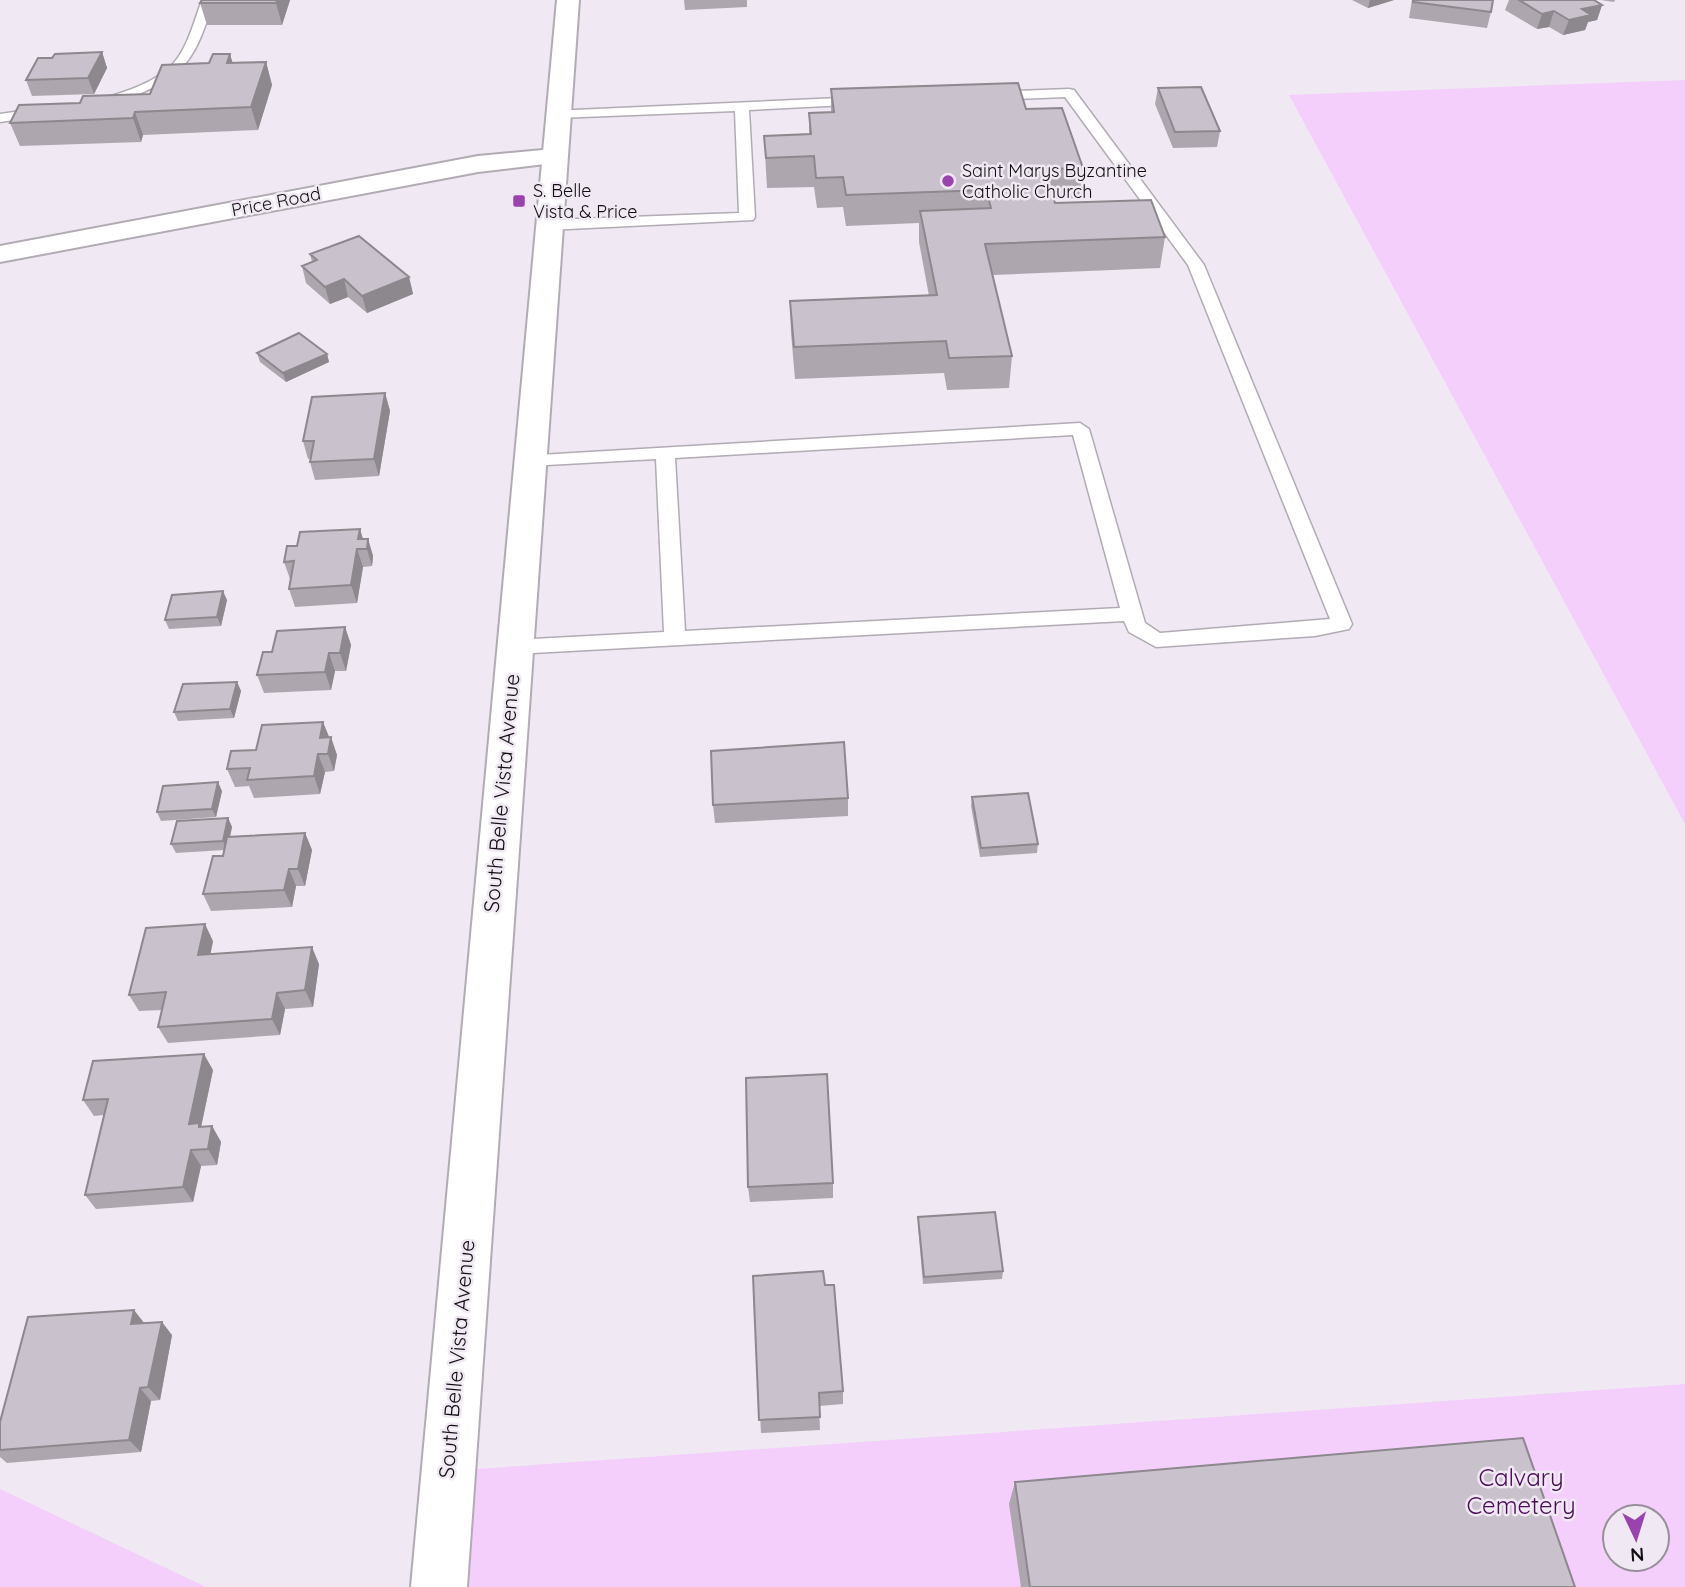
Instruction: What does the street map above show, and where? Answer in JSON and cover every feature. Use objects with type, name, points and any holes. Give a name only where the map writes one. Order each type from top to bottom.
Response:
[{"type":"street","name":"South Belle Vista Avenue","points":[[439,1587],[556,114],[568,0]]},
{"type":"street","name":"Price Road","points":[[0,254],[478,164],[553,157]]},
{"type":"lane","points":[[83,106],[111,102],[174,71],[183,58],[208,0]]},
{"type":"lane","points":[[529,460],[1080,429],[1136,627],[1156,640],[1315,629],[1342,624],[1196,265],[1069,93],[974,97]]},
{"type":"lane","points":[[556,114],[878,100]]},
{"type":"lane","points":[[548,225],[747,216],[742,106]]},
{"type":"lane","points":[[0,118],[55,110]]},
{"type":"lane","points":[[665,452],[676,638]]},
{"type":"lane","points":[[514,647],[1133,614]]},
{"type":"green space","points":[[1685,80],[1685,824],[1289,95]]},
{"type":"green space","name":"Calvary Cemetery","points":[[1685,1384],[1685,1587],[439,1587],[448,1471]]},
{"type":"green space","points":[[0,1489],[206,1587],[0,1587]]},
{"type":"building","points":[[202,0],[277,0],[276,3],[200,3]]},
{"type":"building","points":[[1413,0],[1493,0],[1491,12]]},
{"type":"building","points":[[1519,0],[1594,0],[1602,5],[1582,9],[1591,15],[1569,20],[1554,11],[1542,14]]},
{"type":"building","points":[[102,52],[88,78],[26,80],[38,58],[52,58],[55,54]]},
{"type":"building","points":[[213,54],[230,54],[227,63],[266,62],[251,107],[135,112],[133,118],[10,123],[19,105],[80,103],[83,96],[150,94],[162,65],[209,63]]},
{"type":"building","points":[[1018,83],[1026,109],[1062,108],[1083,168],[1044,169],[1055,203],[1151,200],[1165,237],[985,244],[1012,356],[949,358],[946,341],[794,347],[790,301],[937,295],[920,211],[991,208],[986,190],[846,195],[843,177],[816,178],[814,156],[766,158],[764,136],[811,134],[809,113],[834,112],[831,89]]},
{"type":"building","points":[[1201,87],[1220,131],[1175,132],[1158,88]]},
{"type":"building","points":[[359,236],[409,277],[362,296],[344,279],[325,287],[302,266],[317,260],[310,254]]},
{"type":"building","points":[[299,333],[327,354],[283,373],[257,353]]},
{"type":"building","points":[[385,393],[374,459],[310,462],[314,441],[303,441],[312,397]]},
{"type":"building","points":[[360,529],[358,539],[368,539],[367,549],[357,549],[351,585],[289,589],[294,561],[284,562],[287,546],[297,546],[300,532]]},
{"type":"building","points":[[223,591],[217,617],[165,620],[172,595]]},
{"type":"building","points":[[345,627],[340,653],[329,653],[325,672],[257,675],[263,652],[272,652],[277,631]]},
{"type":"building","points":[[237,682],[230,709],[174,712],[183,684]]},
{"type":"building","points":[[323,722],[320,738],[331,737],[328,754],[318,754],[314,776],[247,780],[250,768],[227,769],[231,751],[256,750],[262,725]]},
{"type":"building","points":[[844,742],[848,798],[713,805],[711,751]]},
{"type":"building","points":[[218,782],[212,809],[157,812],[163,786]]},
{"type":"building","points":[[1028,793],[1038,844],[981,848],[972,797]]},
{"type":"building","points":[[228,818],[223,841],[171,844],[177,821]]},
{"type":"building","points":[[305,833],[298,869],[289,869],[284,890],[203,894],[213,856],[223,856],[227,837]]},
{"type":"building","points":[[205,924],[198,955],[312,947],[305,990],[277,993],[272,1019],[158,1027],[166,992],[129,995],[146,928]]},
{"type":"building","points":[[204,1054],[189,1124],[199,1123],[199,1127],[212,1126],[208,1149],[191,1150],[183,1187],[85,1195],[108,1099],[83,1100],[93,1061]]},
{"type":"building","points":[[827,1074],[833,1183],[748,1187],[746,1078]]},
{"type":"building","points":[[995,1212],[1003,1271],[924,1277],[918,1217]]},
{"type":"building","points":[[823,1271],[825,1285],[834,1285],[843,1391],[819,1393],[820,1417],[759,1420],[753,1276]]},
{"type":"building","points":[[134,1310],[131,1324],[162,1322],[148,1387],[140,1388],[129,1440],[0,1450],[0,1422],[28,1317]]},
{"type":"building","points":[[1523,1438],[1575,1587],[1030,1587],[1015,1482]]},
{"type":"place","name":"Saint Marys Byzantine Catholic Church","points":[[948,181]]},
{"type":"place","name":"S. Belle Vista & Price","points":[[519,201]]}]
